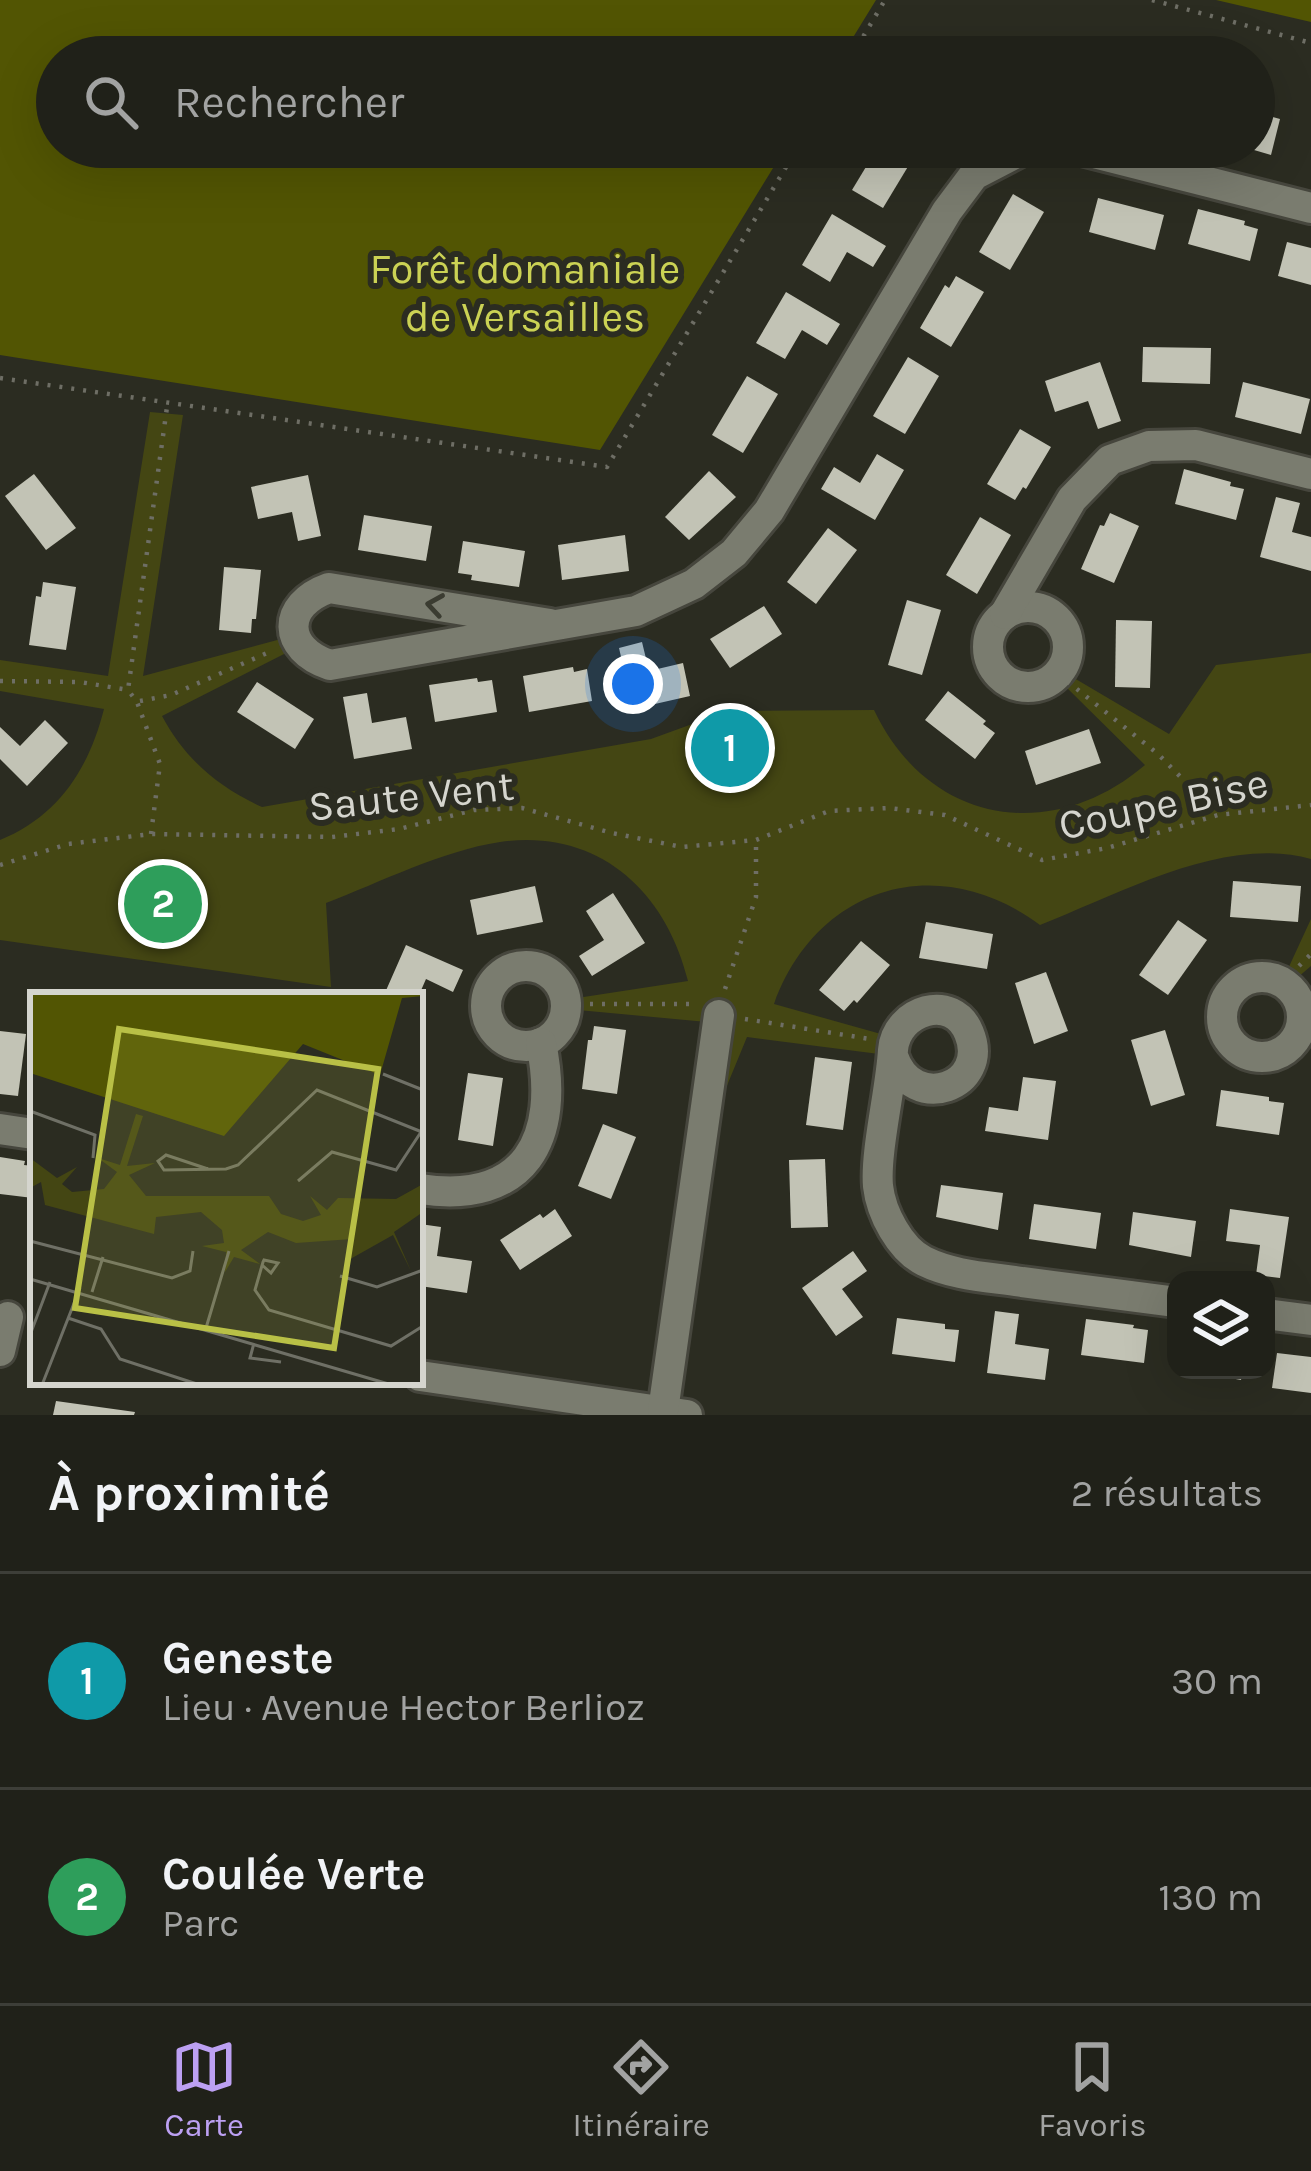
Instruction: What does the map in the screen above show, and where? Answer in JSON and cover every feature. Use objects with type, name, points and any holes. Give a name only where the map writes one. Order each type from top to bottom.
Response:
[{"type":"street","points":[[550,624],[329,588],[306,596],[297,610],[296,641],[310,658],[330,665],[636,611],[694,584],[734,553],[769,511],[947,211],[974,175],[987,168]]},
{"type":"street","points":[[1153,168],[1311,208]]},
{"type":"street","points":[[1050,539],[1051,588],[1056,619],[1068,641],[1067,655],[1058,674],[1031,687],[1018,686],[997,672],[988,648],[995,624],[1072,500],[1110,460],[1149,446],[1196,445],[1311,474]]},
{"type":"street","points":[[1005,614],[1037,608],[1056,619]]},
{"type":"street","points":[[534,966],[557,980],[566,1004],[560,1028],[541,1043],[528,1046],[502,1038],[488,1016],[489,990],[507,970],[534,966]]},
{"type":"street","points":[[1256,978],[1282,983],[1292,991],[1302,1015],[1295,1040],[1299,1056],[1261,1057],[1237,1049],[1228,1039],[1222,1013],[1225,1000],[1244,982],[1256,978]]},
{"type":"street","points":[[423,1376],[673,1403],[720,1009]]},
{"type":"street","points":[[423,1190],[456,1195],[489,1189],[518,1170],[538,1144],[548,1078],[541,1043]]},
{"type":"street","points":[[893,1050],[878,1185],[890,1225],[920,1260],[959,1274],[1167,1301]]},
{"type":"street","points":[[0,1129],[30,1133]]},
{"type":"street","points":[[1275,1315],[1311,1320]]},
{"type":"street","points":[[0,1351],[14,1318]]},
{"type":"path","points":[[864,36],[885,0]]},
{"type":"path","points":[[1152,0],[1311,43]]},
{"type":"path","points":[[0,378],[607,467],[785,168]]},
{"type":"path","points":[[128,690],[167,404]]},
{"type":"path","points":[[137,702],[171,694],[296,641]]},
{"type":"path","points":[[1058,674],[1157,754],[1218,814]]},
{"type":"path","points":[[0,681],[80,682],[128,690],[160,764],[151,834]]},
{"type":"path","name":"Coupe Bise","points":[[756,840],[829,812],[889,808],[945,815],[1042,860],[1107,848],[1218,814],[1311,805]]},
{"type":"path","name":"Saute Vent","points":[[0,865],[68,844],[151,834],[332,837],[399,829],[474,810],[522,808],[682,847],[756,840]]},
{"type":"path","points":[[720,1009],[756,897],[756,840]]},
{"type":"path","points":[[1282,983],[1311,954]]},
{"type":"path","points":[[566,1004],[720,1009],[893,1050]]},
{"type":"shaded area","points":[[150,412],[183,415],[143,676],[281,639],[286,653],[162,716],[204,770],[262,807],[651,739],[728,711],[874,710],[897,748],[926,778],[959,799],[994,810],[1032,813],[1071,806],[1109,790],[1145,765],[1066,687],[1074,678],[1169,734],[1216,665],[1311,653],[1311,859],[1278,854],[1209,861],[1040,925],[1001,902],[962,889],[923,886],[885,892],[850,907],[819,931],[794,963],[774,1004],[881,1034],[879,1054],[747,1037],[712,1122],[707,1022],[578,1010],[577,998],[688,981],[678,949],[645,894],[623,872],[568,845],[535,840],[478,846],[326,903],[331,987],[0,940],[0,840],[39,818],[68,788],[90,751],[104,709],[0,691],[0,660],[108,676]]},
{"type":"shaded area","points":[[1311,919],[1311,966],[1297,978],[1287,971]]},
{"type":"green space","name":"Forêt domaniale de Versailles","points":[[0,0],[876,0],[854,36],[36,36],[36,168],[773,168],[600,450],[0,355]]},
{"type":"green space","points":[[1216,0],[1311,0],[1311,22]]},
{"type":"building","points":[[865,168],[907,168],[883,208],[852,190]]},
{"type":"building","points":[[1013,194],[1044,212],[1010,270],[979,252]]},
{"type":"building","points":[[1098,198],[1164,215],[1155,250],[1089,232]]},
{"type":"building","points":[[1198,209],[1258,229],[1250,261],[1188,244]]},
{"type":"building","points":[[832,214],[886,246],[873,267],[847,252],[830,282],[802,265]]},
{"type":"building","points":[[1287,242],[1311,248],[1311,285],[1278,276]]},
{"type":"building","points":[[956,276],[984,292],[951,347],[920,328],[945,285],[949,288]]},
{"type":"building","points":[[786,292],[840,324],[827,345],[802,330],[785,359],[756,343]]},
{"type":"building","points":[[1143,347],[1211,348],[1210,384],[1142,382]]},
{"type":"building","points":[[908,357],[939,376],[905,434],[873,416]]},
{"type":"building","points":[[1100,362],[1121,421],[1098,429],[1088,401],[1055,412],[1045,381]]},
{"type":"building","points":[[747,376],[778,394],[743,453],[712,435]]},
{"type":"building","points":[[1243,382],[1310,399],[1301,434],[1235,417]]},
{"type":"building","points":[[1020,429],[1051,447],[1015,500],[987,484]]},
{"type":"building","points":[[877,454],[904,470],[875,520],[821,489],[834,467],[860,483]]},
{"type":"building","points":[[1184,469],[1244,489],[1236,520],[1175,504]]},
{"type":"building","points":[[709,471],[736,497],[689,540],[665,517]]},
{"type":"building","points":[[34,474],[76,528],[46,550],[5,496]]},
{"type":"building","points":[[308,475],[321,536],[298,541],[292,512],[258,519],[251,487]]},
{"type":"building","points":[[1276,497],[1300,503],[1292,532],[1311,537],[1311,571],[1260,557]]},
{"type":"building","points":[[1110,513],[1139,526],[1114,583],[1081,569]]},
{"type":"building","points":[[364,515],[432,526],[426,561],[358,550]]},
{"type":"building","points":[[980,517],[1011,535],[977,594],[946,575]]},
{"type":"building","points":[[828,528],[857,550],[816,604],[787,582]]},
{"type":"building","points":[[625,535],[629,571],[562,580],[558,545]]},
{"type":"building","points":[[463,541],[525,551],[519,587],[471,580],[472,575],[458,573]]},
{"type":"building","points":[[224,567],[261,570],[251,633],[219,630]]},
{"type":"building","points":[[43,582],[76,587],[66,650],[29,645],[36,596],[41,597]]},
{"type":"building","points":[[907,600],[941,610],[922,675],[888,665]]},
{"type":"building","points":[[764,606],[782,634],[730,668],[710,639]]},
{"type":"building","points":[[1116,620],[1152,621],[1150,688],[1115,687]]},
{"type":"building","points":[[642,642],[649,671],[683,663],[690,696],[633,709],[619,648]]},
{"type":"building","points":[[573,667],[574,672],[587,669],[592,701],[529,712],[523,676]]},
{"type":"building","points":[[477,678],[478,682],[492,680],[497,712],[435,722],[429,685]]},
{"type":"building","points":[[257,682],[314,719],[295,749],[237,712]]},
{"type":"building","points":[[948,691],[995,733],[975,759],[925,720]]},
{"type":"building","points":[[367,693],[372,723],[406,717],[412,749],[354,759],[343,697]]},
{"type":"building","points":[[45,720],[68,743],[27,786],[0,759],[0,727],[20,746]]},
{"type":"building","points":[[1089,729],[1101,763],[1036,785],[1025,751]]},
{"type":"building","points":[[738,738],[741,755],[723,758],[720,741]]},
{"type":"building","points":[[1233,881],[1301,886],[1298,922],[1230,917]]},
{"type":"building","points":[[535,886],[543,922],[477,935],[470,900]]},
{"type":"building","points":[[613,893],[645,943],[592,976],[579,956],[604,940],[586,911]]},
{"type":"building","points":[[1178,920],[1207,940],[1168,995],[1139,975]]},
{"type":"building","points":[[926,922],[993,934],[987,969],[919,958]]},
{"type":"building","points":[[861,941],[890,965],[844,1011],[819,990]]},
{"type":"building","points":[[406,945],[463,970],[453,992],[426,979],[420,992],[385,992]]},
{"type":"building","points":[[1046,972],[1068,1031],[1034,1044],[1015,983]]},
{"type":"building","points":[[594,1026],[626,1030],[617,1094],[582,1089]]},
{"type":"building","points":[[1165,1030],[1185,1095],[1151,1106],[1131,1040]]},
{"type":"building","points":[[0,1031],[26,1034],[18,1096],[0,1094]]},
{"type":"building","points":[[815,1057],[852,1062],[843,1130],[806,1125]]},
{"type":"building","points":[[468,1073],[503,1078],[493,1146],[458,1140]]},
{"type":"building","points":[[1023,1077],[1056,1081],[1048,1140],[985,1131],[989,1107],[1018,1111]]},
{"type":"building","points":[[1221,1090],[1284,1103],[1279,1135],[1216,1126]]},
{"type":"building","points":[[603,1124],[636,1137],[611,1199],[578,1186]]},
{"type":"building","points":[[0,1157],[25,1161],[24,1165],[30,1166],[30,1198],[0,1194]]},
{"type":"building","points":[[825,1159],[828,1227],[791,1228],[789,1160]]},
{"type":"building","points":[[941,1185],[1003,1193],[998,1230],[936,1217]]},
{"type":"building","points":[[1034,1204],[1101,1213],[1096,1249],[1029,1239]]},
{"type":"building","points":[[555,1209],[572,1236],[520,1270],[500,1240]]},
{"type":"building","points":[[1230,1209],[1289,1217],[1280,1278],[1275,1277],[1275,1271],[1257,1271],[1260,1245],[1226,1241]]},
{"type":"building","points":[[1133,1212],[1196,1221],[1191,1257],[1129,1245]]},
{"type":"building","points":[[423,1224],[441,1227],[437,1256],[472,1261],[467,1293],[423,1286]]},
{"type":"building","points":[[853,1251],[867,1271],[842,1289],[863,1317],[836,1336],[802,1288]]},
{"type":"building","points":[[995,1311],[1019,1314],[1015,1344],[1049,1349],[1045,1380],[987,1373]]},
{"type":"building","points":[[897,1318],[959,1330],[955,1362],[892,1354]]},
{"type":"building","points":[[1086,1319],[1148,1330],[1144,1363],[1081,1355]]},
{"type":"building","points":[[1277,1353],[1311,1357],[1311,1393],[1272,1388]]},
{"type":"building","points":[[56,1401],[135,1412],[53,1415]]},
{"type":"place","name":"Geneste","points":[[730,748]]},
{"type":"place","name":"Coulée Verte","points":[[163,904]]}]
